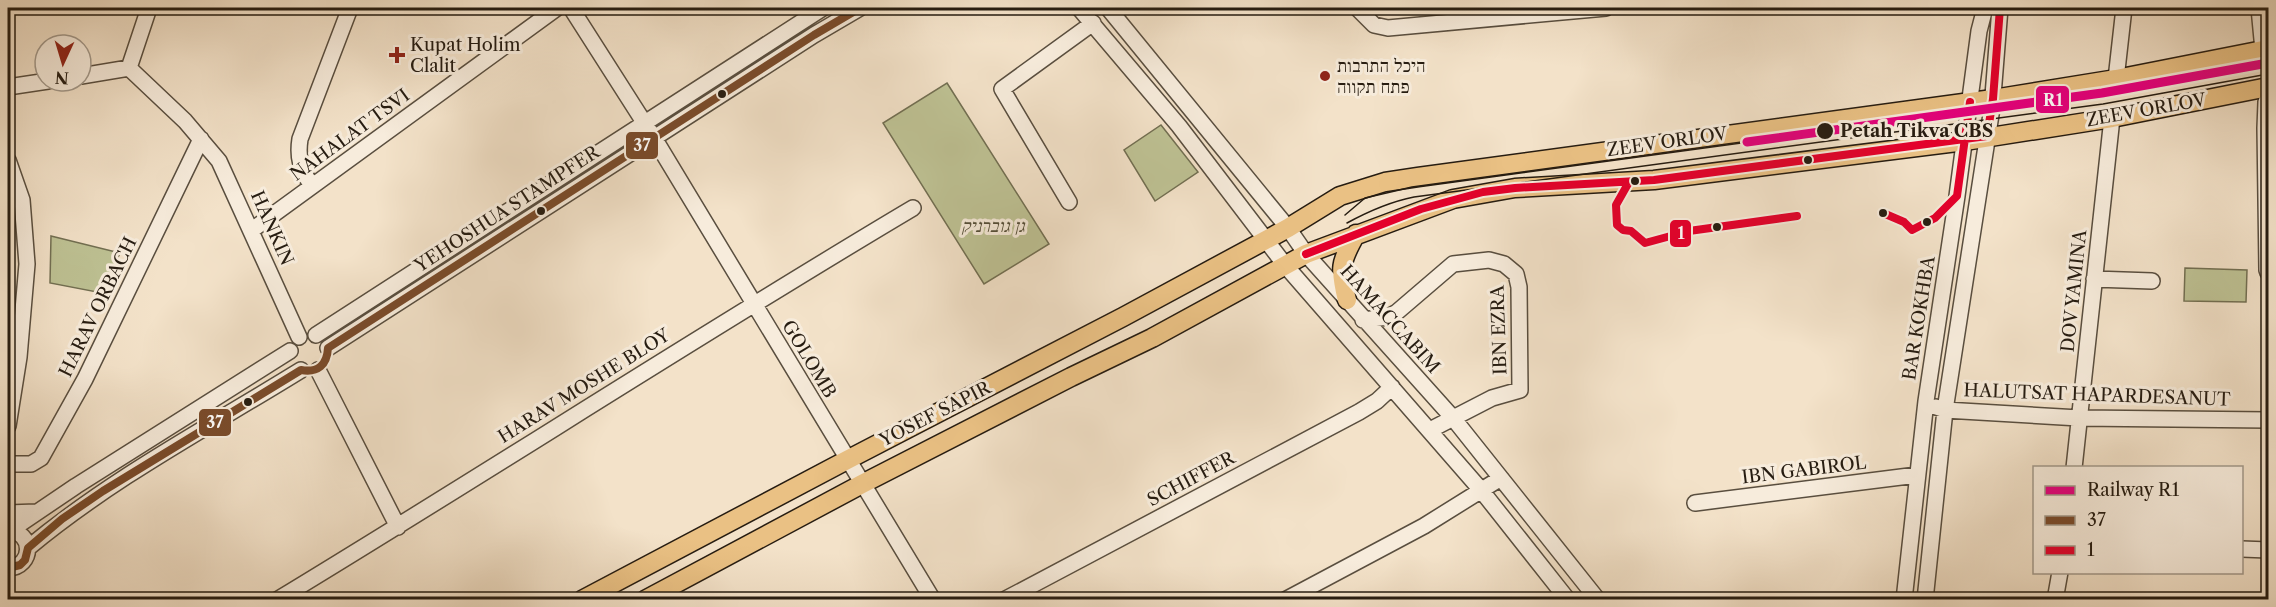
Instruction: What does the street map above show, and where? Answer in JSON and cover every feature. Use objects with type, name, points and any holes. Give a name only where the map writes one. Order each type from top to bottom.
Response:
[{"type":"main road","name":"ZEEV ORLOV","points":[[1288,228],[1340,196],[1385,182],[1993,99],[2116,79],[2266,50]]},
{"type":"main road","name":"ZEEV ORLOV","points":[[1285,265],[1356,234],[1453,199],[1483,192],[1654,180],[1965,141],[2112,118],[2268,87]]},
{"type":"main road","name":"YOSEF SAPIR","points":[[582,600],[1123,317],[1288,228]]},
{"type":"main road","points":[[1347,300],[1341,276],[1342,263],[1356,234]]},
{"type":"main road","name":"YOSEF SAPIR","points":[[645,600],[862,484],[1152,338],[1285,265]]},
{"type":"street","points":[[93,74],[129,68],[149,8]]},
{"type":"street","points":[[312,186],[300,164],[298,152],[300,139],[350,8]]},
{"type":"street","name":"NAHALAT TSVI","points":[[252,230],[557,8]]},
{"type":"street","name":"GOLOMB","points":[[571,8],[642,123],[654,138],[846,460],[933,600]]},
{"type":"street","name":"YEHOSHUA STAMPFER","points":[[328,348],[814,35],[860,8]]},
{"type":"street","points":[[1079,8],[1179,126],[1285,265],[1481,490],[1568,600]]},
{"type":"street","name":"HAMACCABIM","points":[[1108,8],[1288,228],[1306,254],[1453,418],[1598,600]]},
{"type":"street","points":[[1357,8],[1374,25],[1388,28],[1606,8]]},
{"type":"street","name":"BAR KOKHBA","points":[[1904,600],[1926,401],[1979,31],[1985,8]]},
{"type":"street","points":[[1925,600],[1945,410],[1993,99],[2001,8]]},
{"type":"street","points":[[2116,79],[2124,8]]},
{"type":"street","points":[[2259,8],[2266,50]]},
{"type":"street","points":[[814,35],[817,9]]},
{"type":"street","name":"YEHOSHUA STAMPFER","points":[[316,335],[817,9]]},
{"type":"street","points":[[1069,202],[1002,88],[1093,23]]},
{"type":"street","name":"HANKIN","points":[[129,68],[201,139],[219,161],[299,337]]},
{"type":"street","points":[[8,87],[33,83]]},
{"type":"street","points":[[2268,96],[2265,128],[2268,271]]},
{"type":"street","name":"DOV YAMINA","points":[[2074,466],[2112,118]]},
{"type":"street","name":"HARAV ORBACH","points":[[8,464],[31,464],[41,458],[85,379],[201,139]]},
{"type":"street","points":[[8,160],[22,200],[27,264],[19,357],[8,426]]},
{"type":"street","name":"HARAV MOSHE BLOY","points":[[278,600],[753,303],[913,208]]},
{"type":"street","name":"IBN EZRA","points":[[1364,320],[1388,317],[1397,312],[1453,264],[1489,260],[1504,264],[1516,274],[1519,288],[1520,390],[1492,399],[1430,430]]},
{"type":"street","points":[[2094,279],[2152,281]]},
{"type":"street","points":[[9,530],[290,351],[299,337],[316,335],[325,342],[328,348],[327,361],[318,370],[310,372],[301,370],[294,364],[290,351]]},
{"type":"street","points":[[10,571],[25,560],[28,548],[62,519],[103,491],[301,370]]},
{"type":"street","points":[[318,370],[398,527]]},
{"type":"street","name":"SCHIFFER","points":[[1004,600],[1359,412],[1377,401],[1392,387]]},
{"type":"street","name":"HALUTSAT HAPARDESANUT","points":[[1926,401],[1945,410],[2079,418],[2268,420]]},
{"type":"street","name":"IBN GABIROL","points":[[1695,503],[1917,475]]},
{"type":"street","points":[[1285,600],[1424,526],[1502,478]]},
{"type":"street","points":[[8,513],[36,513]]},
{"type":"street","points":[[9,530],[23,536],[28,548]]},
{"type":"street","points":[[2243,549],[2268,550]]},
{"type":"street","points":[[2055,600],[2060,574]]},
{"type":"green space","name":"גן גוברניק","points":[[947,83],[1049,244],[984,284],[883,123]]},
{"type":"green space","points":[[1161,125],[1198,172],[1155,201],[1124,150]]},
{"type":"green space","points":[[51,236],[120,253],[102,293],[50,283]]},
{"type":"green space","points":[[2185,268],[2247,270],[2246,302],[2184,301]]},
{"type":"tram line","points":[[1345,215],[1365,198],[1412,187],[2102,93],[2268,63]]},
{"type":"tram line","points":[[1347,223],[1379,207],[1414,197],[2103,104],[2268,74]]},
{"type":"rail line","name":"R1","points":[[1747,142],[2102,93],[2268,63]]},
{"type":"transit line","name":"37","points":[[8,568],[20,565],[25,560],[28,548],[62,519],[103,491],[301,370],[317,369],[324,363],[328,348],[814,35],[860,8]]},
{"type":"transit line","name":"1","points":[[1306,254],[1421,209],[1483,192],[1654,180],[1987,136],[1993,99],[2000,8]]},
{"type":"transit line","name":"1","points":[[1883,213],[1904,222],[1912,230],[1935,218],[1957,196],[1970,102]]},
{"type":"transit line","name":"1","points":[[1629,182],[1616,205],[1617,225],[1623,230],[1631,231],[1645,243],[1689,231],[1797,216]]},
{"type":"place","name":"Kupat Holim Clalit","points":[[397,55]]},
{"type":"place","name":"היכל התרבות פתח תקווה","points":[[1325,76]]},
{"type":"place","name":"Petah Tikva CBS","points":[[1825,131]]}]
